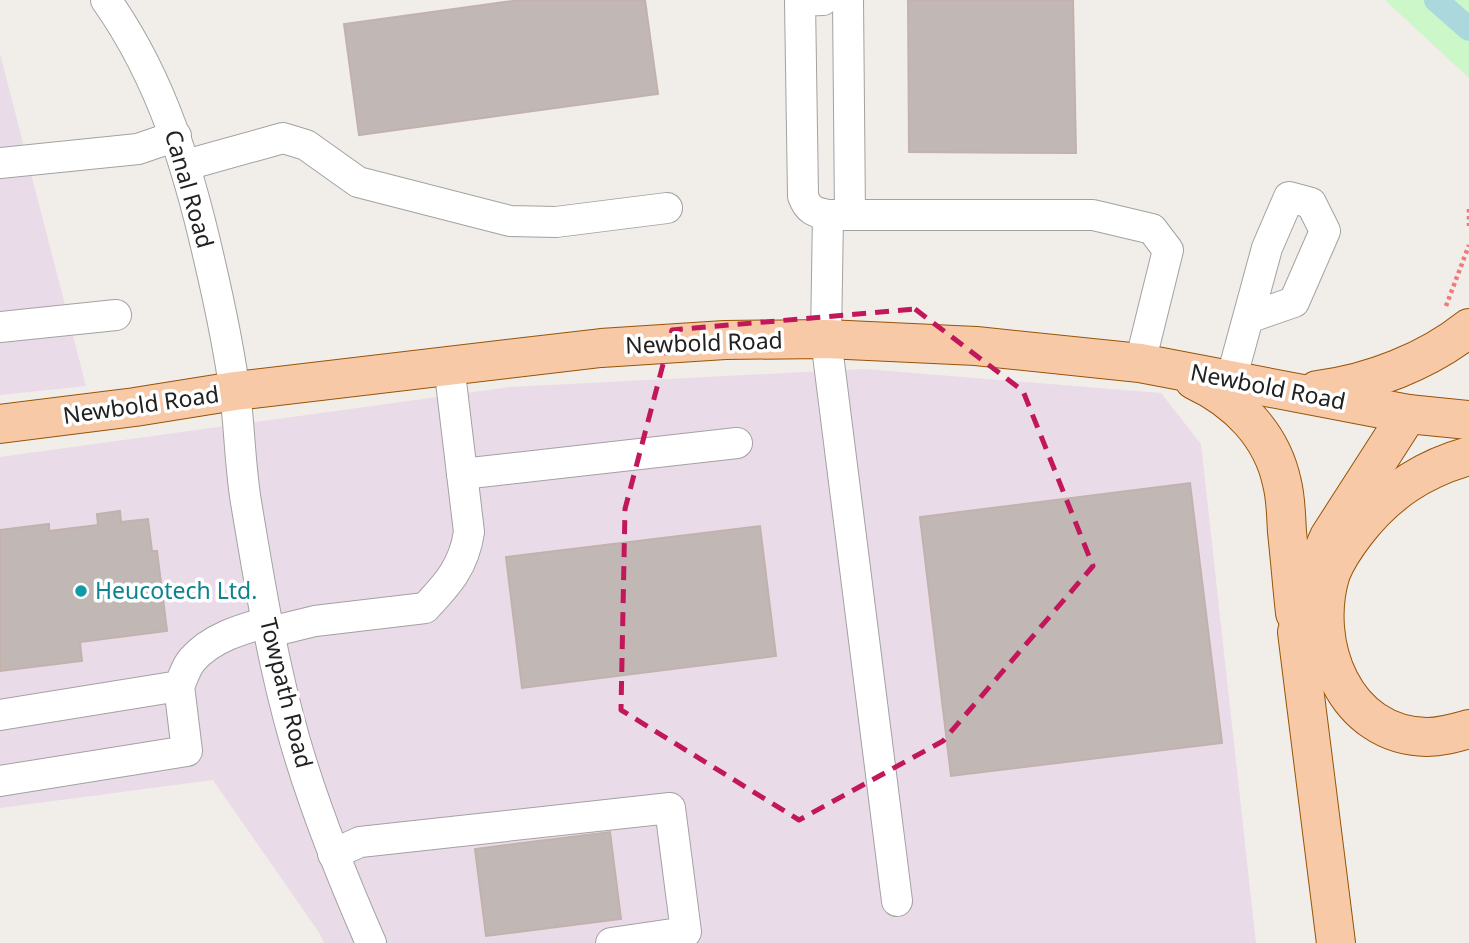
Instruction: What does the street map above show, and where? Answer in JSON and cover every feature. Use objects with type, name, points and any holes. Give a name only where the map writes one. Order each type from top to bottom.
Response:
[{"type":"main road","points":[[1295,392],[1337,388],[1364,380],[1418,359],[1455,337]]},
{"type":"main road","name":"Newbold Road","points":[[0,424],[234,391],[601,348],[726,340],[826,339],[976,346],[1155,365],[1408,414],[1469,420]]},
{"type":"main road","points":[[1155,365],[1206,385],[1248,418],[1264,436],[1283,484],[1297,632],[1336,943]]},
{"type":"main road","name":"Newbold Road","points":[[1408,414],[1469,439]]},
{"type":"main road","points":[[1297,632],[1313,574],[1329,537],[1408,414]]},
{"type":"main road","points":[[1469,456],[1444,463],[1424,473],[1370,513],[1343,550],[1332,571],[1324,618],[1326,641],[1334,671],[1344,691],[1367,714],[1396,731],[1424,737],[1446,736],[1469,729]]},
{"type":"street","points":[[823,0],[800,1],[803,196],[807,206],[814,212],[839,215],[1093,215],[1152,229],[1168,250],[1155,365]]},
{"type":"street","points":[[848,0],[839,215],[826,339],[897,901]]},
{"type":"street","name":"Canal Road","points":[[117,3],[176,136],[195,194],[220,308],[234,391]]},
{"type":"street","points":[[0,163],[138,149],[176,136]]},
{"type":"street","points":[[186,165],[283,138],[306,145],[358,182],[510,220],[555,222],[667,208]]},
{"type":"street","points":[[0,327],[116,315]]},
{"type":"street","points":[[1231,380],[1248,318]]},
{"type":"street","points":[[0,781],[187,751],[179,686],[191,661],[212,643],[243,628],[425,608],[457,570],[466,552],[469,532],[449,366]]},
{"type":"street","name":"Towpath Road","points":[[234,391],[246,505],[294,738],[333,854],[371,943]]},
{"type":"street","points":[[462,474],[737,443]]},
{"type":"street","points":[[0,715],[179,686]]},
{"type":"street","points":[[333,854],[360,842],[670,808],[686,932],[611,943]]},
{"type":"path","points":[[1469,209],[1469,226]]},
{"type":"path","points":[[1455,337],[1441,318],[1469,245]]},
{"type":"highlighted area","points":[[915,309],[1023,391],[1093,566],[943,741],[799,820],[621,710],[625,509],[672,330]]},
{"type":"shaded area","points":[[0,54],[86,386],[0,395]]},
{"type":"shaded area","points":[[864,369],[1161,393],[1201,444],[1256,943],[324,943],[213,780],[0,808],[0,457],[510,387]]},
{"type":"green space","points":[[1385,0],[1469,0],[1469,78]]},
{"type":"building","points":[[520,0],[645,0],[658,94],[359,135],[344,24]]},
{"type":"building","points":[[908,0],[1073,0],[1076,153],[909,152]]},
{"type":"building","points":[[1190,483],[1222,743],[951,776],[920,517]]},
{"type":"building","name":"Heucotech Ltd.","points":[[120,511],[121,522],[148,519],[152,551],[157,551],[167,631],[80,642],[82,661],[0,671],[0,530],[49,524],[49,531],[98,525],[97,514]]},
{"type":"building","points":[[760,526],[776,656],[522,688],[506,557]]},
{"type":"building","points":[[610,832],[621,919],[486,936],[475,849]]},
{"type":"waterway","points":[[1436,0],[1469,29]]},
{"type":"place","name":"Heucotech Ltd.","points":[[81,591]]}]
